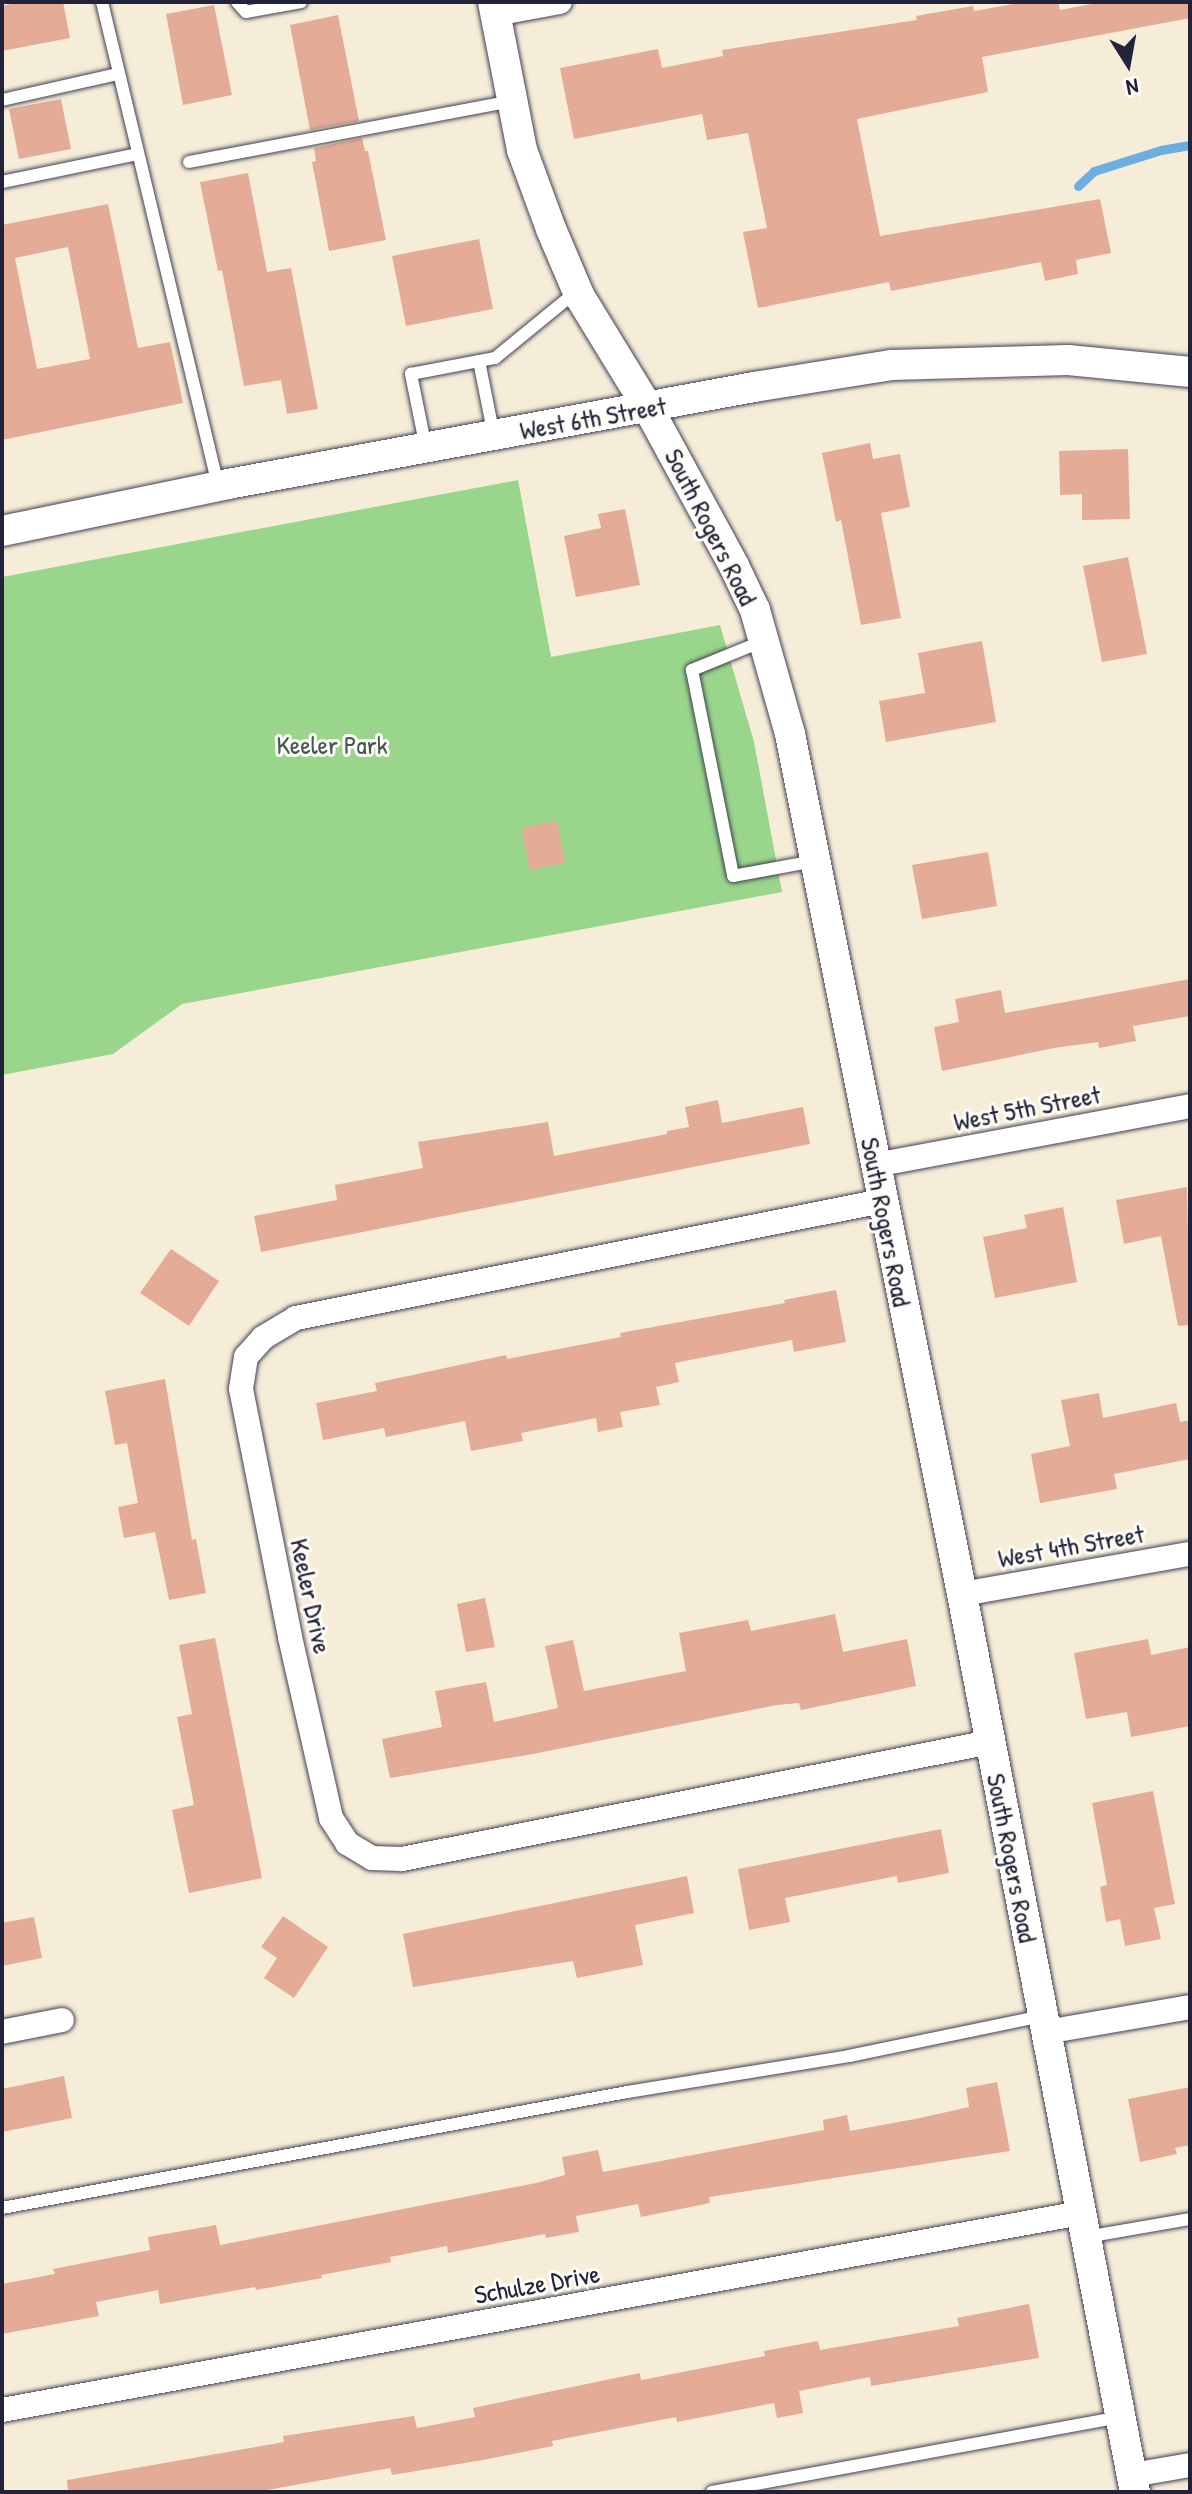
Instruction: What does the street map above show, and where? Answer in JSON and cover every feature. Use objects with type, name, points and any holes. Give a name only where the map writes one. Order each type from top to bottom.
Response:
[{"type":"street","points":[[494,8],[560,2]]},
{"type":"street","name":"South Rogers Road","points":[[494,8],[522,150],[577,291],[648,408],[734,566],[755,610],[790,734],[962,1594],[1133,2483]]},
{"type":"street","name":"West 6th Street","points":[[2,531],[218,486],[892,365],[1068,360],[1190,372]]},
{"type":"street","name":"West 5th Street","points":[[875,1165],[1190,1106]]},
{"type":"street","name":"Keeler Drive","points":[[882,1201],[296,1318],[263,1338],[246,1357],[241,1389],[290,1637],[331,1818],[347,1843],[372,1858],[402,1859],[990,1742]]},
{"type":"street","name":"West 4th Street","points":[[962,1594],[1190,1554]]},
{"type":"street","points":[[1045,2024],[1190,2007]]},
{"type":"street","points":[[2,2032],[62,2020]]},
{"type":"street","name":"Schulze Drive","points":[[2,2410],[1084,2225]]},
{"type":"street","points":[[1133,2483],[1190,2465]]},
{"type":"lane","points":[[102,2],[218,486]]},
{"type":"lane","points":[[237,2],[246,12],[301,2]]},
{"type":"lane","points":[[2,100],[117,74]]},
{"type":"lane","points":[[189,162],[512,101]]},
{"type":"lane","points":[[2,182],[137,154]]},
{"type":"lane","points":[[426,448],[411,374],[495,358],[577,291]]},
{"type":"lane","points":[[479,361],[494,436]]},
{"type":"lane","points":[[763,641],[692,670],[733,876],[815,861]]},
{"type":"lane","points":[[2,2208],[627,2092],[1045,2024]]},
{"type":"lane","points":[[1084,2225],[1190,2219]]},
{"type":"lane","points":[[712,2492],[1121,2417]]},
{"type":"green space","name":"Keeler Park","points":[[518,480],[551,657],[720,625],[754,742],[782,892],[182,1004],[113,1054],[2,1075],[2,577]]},
{"type":"building","points":[[19,2],[63,2],[70,38],[2,51],[2,6]]},
{"type":"building","points":[[1025,2],[1058,2],[1060,10],[1102,2],[1190,2],[1190,18],[982,57],[988,92],[857,119],[880,236],[1100,199],[1111,253],[1076,260],[1078,274],[1045,281],[1041,262],[891,291],[889,282],[758,308],[743,232],[767,228],[748,133],[707,140],[702,114],[574,139],[560,68],[658,49],[662,68],[723,56],[722,50],[917,20],[916,16],[973,6],[974,11]]},
{"type":"building","points":[[214,5],[232,95],[183,105],[166,14]]},
{"type":"building","points":[[338,15],[359,121],[310,130],[290,25]]},
{"type":"building","points":[[61,99],[71,149],[19,159],[9,109]]},
{"type":"building","points":[[362,138],[365,151],[368,151],[386,240],[329,251],[312,162],[316,161],[314,148]]},
{"type":"building","points":[[248,173],[267,272],[291,268],[318,409],[287,414],[281,380],[244,386],[222,270],[218,271],[200,182]]},
{"type":"building","points":[[108,204],[138,348],[170,342],[183,403],[2,440],[2,225]],"holes":[[[68,247],[90,359],[37,369],[15,258]]]},
{"type":"building","points":[[479,239],[493,309],[406,326],[392,256]]},
{"type":"building","points":[[870,443],[873,459],[900,454],[910,507],[881,513],[901,618],[861,625],[841,520],[836,522],[822,453]]},
{"type":"building","points":[[1128,449],[1130,519],[1082,520],[1082,494],[1060,495],[1059,451]]},
{"type":"building","points":[[625,509],[640,585],[576,597],[564,536],[601,528],[598,514]]},
{"type":"building","points":[[1128,557],[1147,654],[1102,662],[1083,566]]},
{"type":"building","points":[[982,641],[996,722],[886,742],[879,701],[925,693],[918,653]]},
{"type":"building","points":[[557,821],[565,863],[530,870],[521,828]]},
{"type":"building","points":[[988,852],[997,906],[922,919],[912,865]]},
{"type":"building","points":[[1190,979],[1190,1016],[1133,1026],[1136,1041],[1099,1048],[1098,1042],[1054,1048],[942,1071],[934,1027],[959,1022],[955,999],[1001,990],[1005,1013]]},
{"type":"building","points":[[718,1100],[722,1123],[803,1107],[810,1144],[261,1252],[254,1216],[337,1200],[335,1185],[423,1168],[418,1142],[548,1122],[554,1156],[689,1127],[685,1107]]},
{"type":"building","points":[[1187,1187],[1190,1325],[1178,1326],[1161,1236],[1124,1244],[1116,1200]]},
{"type":"building","points":[[1063,1207],[1077,1282],[995,1298],[983,1237],[1027,1228],[1024,1215]]},
{"type":"building","points":[[171,1249],[219,1281],[189,1326],[140,1293]]},
{"type":"building","points":[[836,1290],[846,1342],[794,1352],[792,1340],[675,1363],[679,1382],[656,1387],[660,1405],[620,1412],[623,1427],[598,1432],[596,1418],[521,1433],[523,1441],[471,1451],[465,1421],[386,1437],[384,1428],[323,1440],[316,1403],[377,1391],[375,1383],[506,1355],[507,1359],[621,1337],[620,1333],[785,1303],[784,1300]]},
{"type":"building","points":[[165,1379],[192,1540],[196,1539],[206,1593],[169,1600],[155,1532],[124,1538],[118,1507],[138,1503],[127,1443],[115,1445],[105,1391]]},
{"type":"building","points":[[1099,1393],[1103,1418],[1176,1403],[1180,1422],[1190,1420],[1190,1459],[1114,1474],[1117,1489],[1040,1503],[1031,1454],[1070,1446],[1061,1400]]},
{"type":"building","points":[[485,1598],[495,1647],[466,1652],[457,1604]]},
{"type":"building","points":[[835,1614],[843,1652],[907,1639],[916,1686],[801,1710],[799,1703],[777,1705],[533,1754],[390,1778],[382,1739],[442,1727],[435,1691],[486,1682],[494,1722],[558,1708],[545,1646],[573,1640],[584,1691],[686,1671],[679,1633],[748,1620],[751,1631]]},
{"type":"building","points":[[215,1638],[262,1878],[189,1893],[172,1810],[194,1805],[177,1717],[192,1714],[179,1645]]},
{"type":"building","points":[[1148,1639],[1151,1655],[1190,1647],[1190,1726],[1131,1737],[1127,1712],[1086,1719],[1074,1653]]},
{"type":"building","points":[[1153,1791],[1175,1904],[1154,1908],[1161,1939],[1125,1946],[1120,1919],[1106,1922],[1100,1887],[1107,1885],[1092,1803]]},
{"type":"building","points":[[941,1829],[949,1873],[898,1883],[897,1876],[785,1898],[790,1922],[749,1930],[738,1869]]},
{"type":"building","points":[[687,1876],[694,1913],[635,1925],[643,1965],[577,1978],[573,1961],[413,1987],[403,1934]]},
{"type":"building","points":[[283,1916],[328,1947],[294,1998],[264,1978],[277,1958],[261,1947]]},
{"type":"building","points":[[34,1917],[42,1958],[2,1966],[2,1923]]},
{"type":"building","points":[[64,2076],[72,2118],[2,2132],[2,2089]]},
{"type":"building","points":[[997,2082],[1010,2151],[709,2197],[710,2203],[641,2217],[638,2204],[576,2216],[579,2232],[546,2238],[545,2234],[448,2253],[447,2246],[390,2257],[391,2262],[321,2275],[322,2278],[256,2290],[255,2287],[160,2304],[158,2290],[96,2302],[99,2316],[2,2334],[2,2284],[55,2274],[53,2269],[150,2250],[148,2237],[216,2225],[220,2245],[536,2183],[565,2175],[562,2157],[598,2150],[603,2172],[824,2130],[823,2120],[847,2115],[850,2131],[969,2107],[966,2088]]},
{"type":"building","points":[[1190,2087],[1190,2145],[1175,2148],[1177,2154],[1140,2162],[1128,2099]]},
{"type":"building","points":[[1029,2304],[1039,2358],[871,2386],[870,2377],[799,2391],[803,2413],[777,2418],[774,2403],[677,2422],[676,2417],[552,2441],[553,2446],[483,2460],[392,2475],[390,2468],[256,2492],[68,2492],[67,2480],[284,2442],[283,2436],[414,2416],[417,2428],[475,2417],[473,2408],[640,2373],[641,2380],[765,2356],[764,2351],[818,2341],[820,2350],[959,2326],[957,2318]]},
{"type":"waterway","points":[[1078,186],[1094,171],[1161,150],[1190,145]]}]
